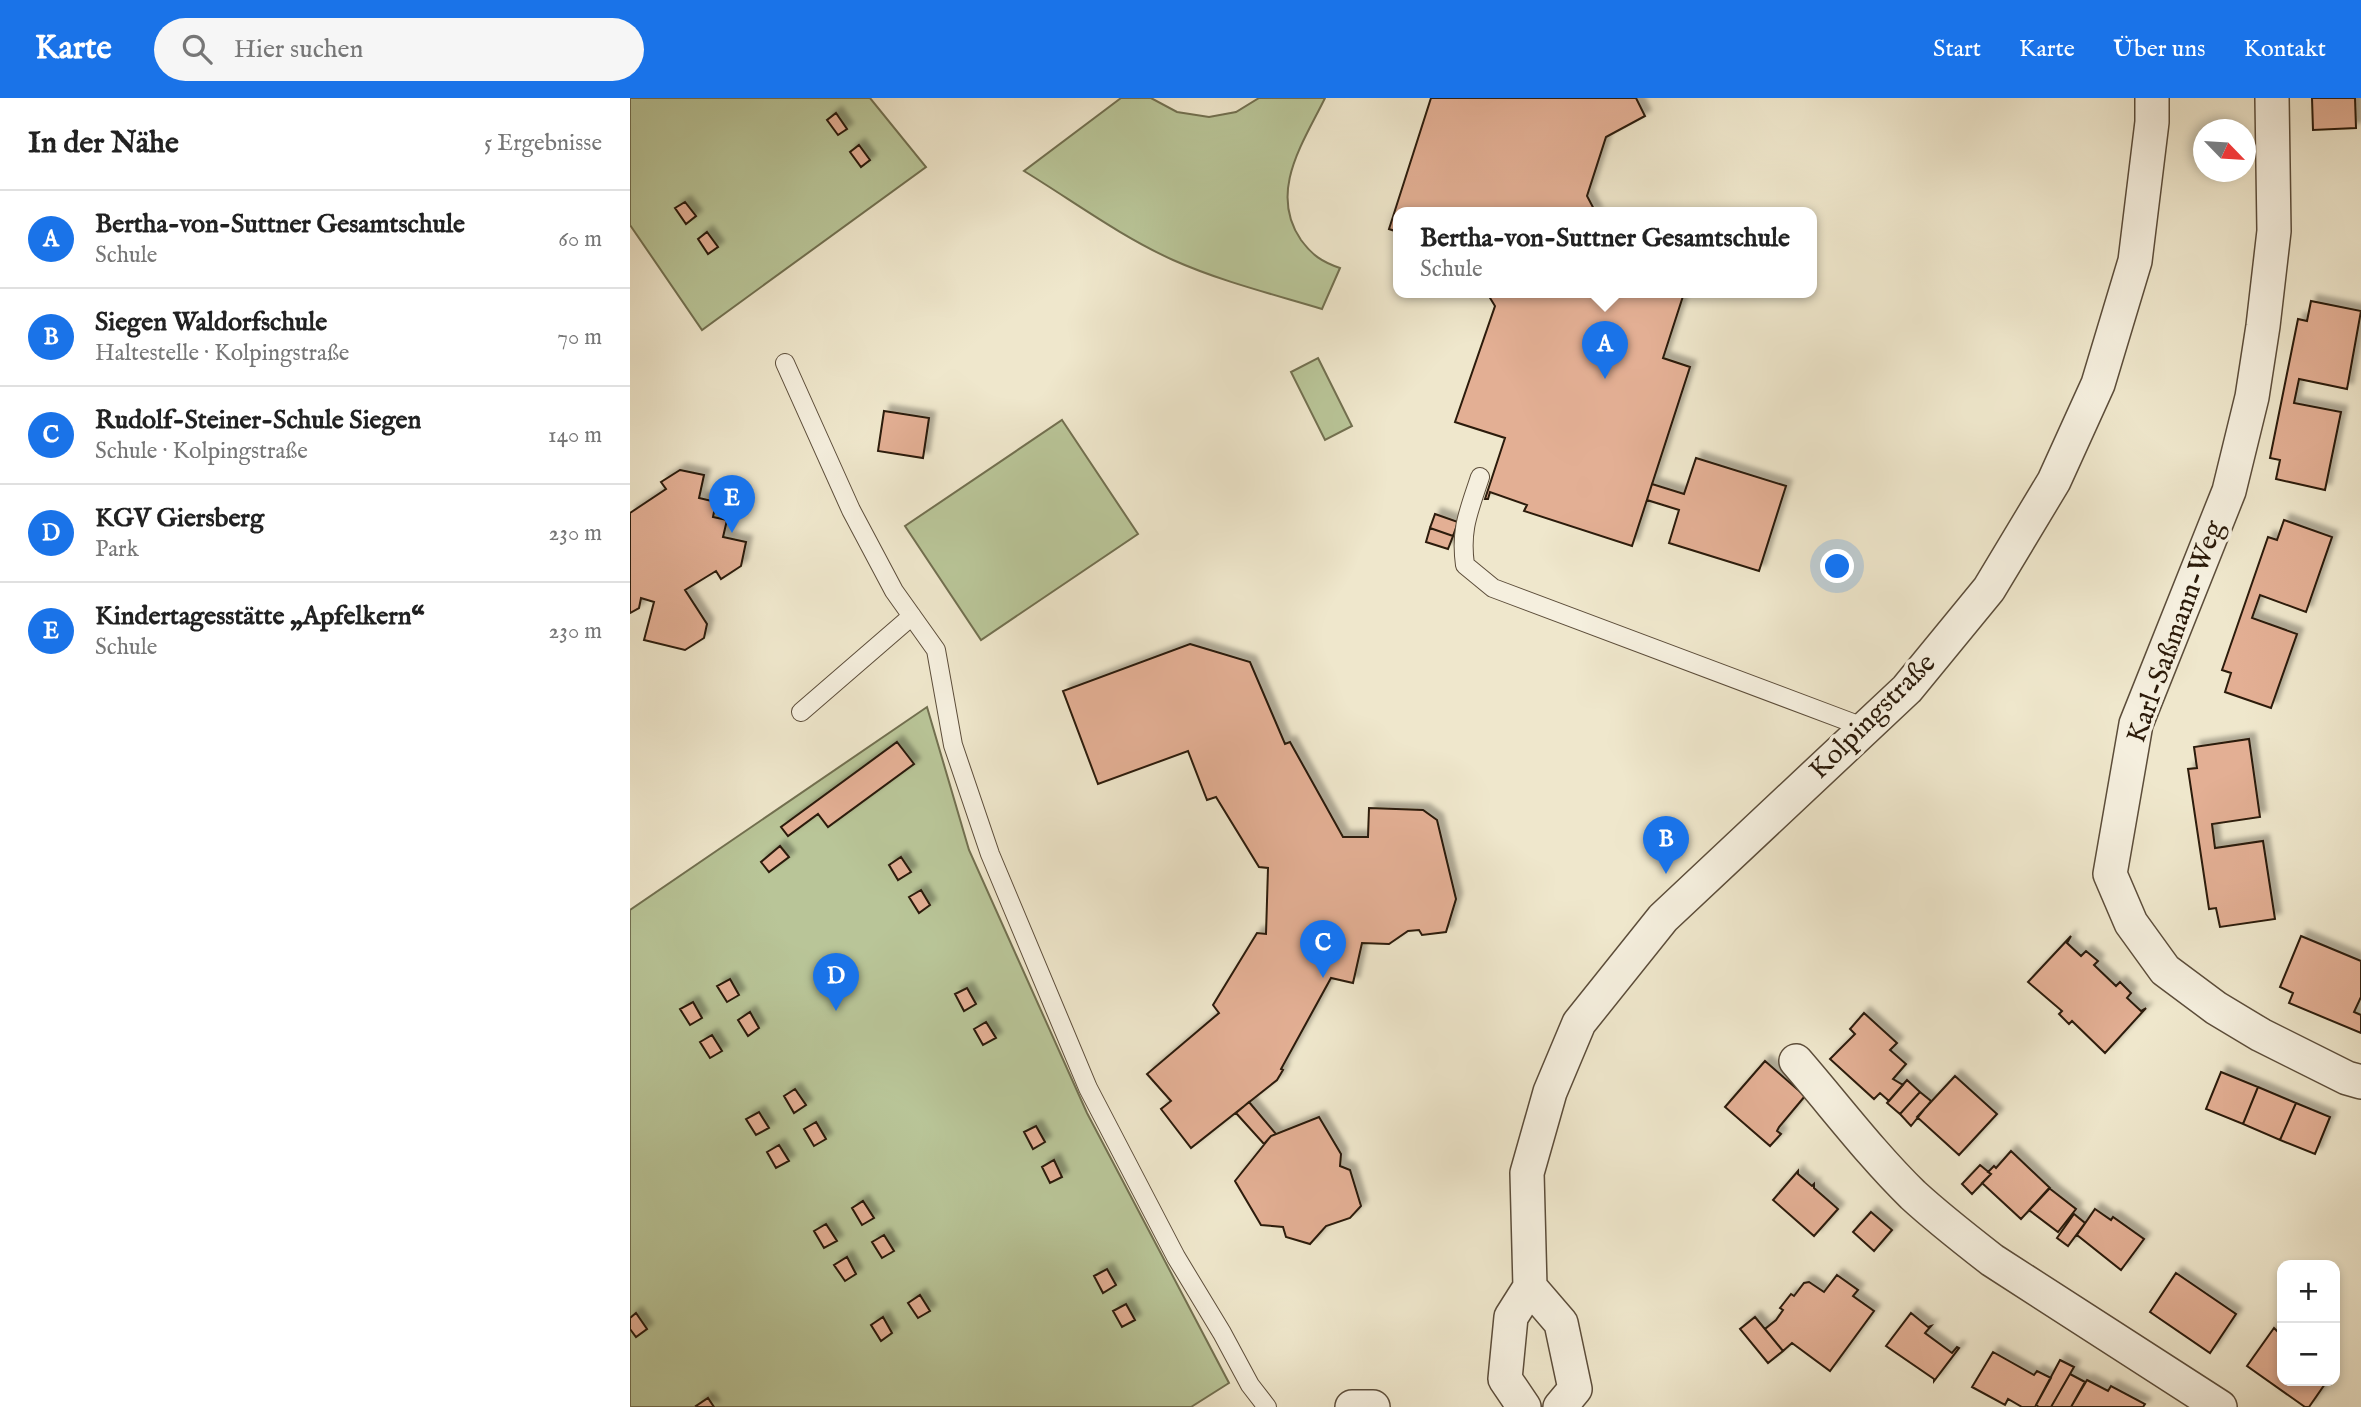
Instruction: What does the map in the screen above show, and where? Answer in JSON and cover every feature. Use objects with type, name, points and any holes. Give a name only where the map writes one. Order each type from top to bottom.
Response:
[{"type":"street","name":"Kolpingstraße","points":[[1530,1287],[1527,1173],[1550,1092],[1579,1023],[1663,918],[1908,689],[1989,589],[2054,481],[2098,384],[2135,261],[2152,121],[2152,98]]},
{"type":"street","name":"Karl-Saßmann-Weg","points":[[2272,98],[2274,231],[2252,397],[2230,491],[2136,724],[2110,874],[2131,923],[2165,970],[2216,1008],[2261,1035],[2347,1078],[2361,1082]]},
{"type":"street","points":[[1796,1061],[1913,1195],[1956,1232],[1992,1260],[2220,1407]]},
{"type":"street","points":[[1524,1407],[1505,1379],[1511,1317],[1530,1287],[1561,1323],[1575,1389],[1560,1407]]},
{"type":"street","points":[[1352,1407],[1373,1407]]},
{"type":"lane","points":[[785,363],[851,510],[894,591],[936,650],[953,745],[990,854],[1088,1088],[1176,1257],[1250,1385],[1267,1407]]},
{"type":"lane","points":[[1480,477],[1463,531],[1462,545],[1465,565],[1493,589],[1866,728]]},
{"type":"lane","points":[[801,712],[912,616]]},
{"type":"green space","points":[[630,98],[870,98],[926,167],[702,330],[630,225]]},
{"type":"green space","points":[[1121,98],[1151,98],[1177,112],[1209,117],[1236,112],[1259,98],[1325,98],[1299,150],[1288,186],[1292,222],[1301,240],[1318,257],[1340,268],[1322,309],[1228,281],[1153,251],[1024,171]]},
{"type":"green space","points":[[1318,358],[1352,426],[1325,440],[1291,372]]},
{"type":"green space","points":[[1062,420],[1138,534],[981,640],[905,526]]},
{"type":"green space","points":[[927,707],[969,850],[1087,1113],[1229,1383],[1191,1407],[630,1407],[630,910]]},
{"type":"building","points":[[1431,98],[1636,98],[1645,116],[1606,137],[1587,196],[1593,207],[1396,207]]},
{"type":"building","points":[[2312,98],[2355,98],[2356,128],[2313,130]]},
{"type":"building","points":[[836,113],[847,129],[838,135],[827,120]]},
{"type":"building","points":[[859,145],[870,160],[861,167],[850,152]]},
{"type":"building","points":[[685,202],[696,216],[686,224],[675,208]]},
{"type":"building","points":[[707,232],[718,247],[708,254],[698,239]]},
{"type":"building","points":[[1490,298],[1682,298],[1663,358],[1690,367],[1632,546],[1524,511],[1527,505],[1490,492],[1488,499],[1485,499],[1505,438],[1455,422],[1495,306]]},
{"type":"building","points":[[2311,301],[2361,311],[2347,389],[2299,379],[2294,403],[2341,412],[2325,490],[2276,479],[2280,460],[2270,458],[2298,319],[2307,321]]},
{"type":"building","points":[[884,411],[929,418],[923,458],[878,451]]},
{"type":"building","points":[[1696,458],[1786,486],[1759,571],[1669,543],[1679,510],[1647,500],[1652,484],[1684,494]]},
{"type":"building","points":[[680,470],[704,475],[699,498],[716,502],[713,517],[727,520],[723,537],[746,542],[741,566],[721,579],[716,571],[685,590],[707,624],[704,638],[685,650],[644,640],[654,602],[641,598],[639,608],[630,613],[630,513],[666,489],[661,482]]},
{"type":"building","points":[[1435,514],[1458,522],[1453,536],[1430,528]]},
{"type":"building","points":[[2284,520],[2332,537],[2306,612],[2260,595],[2252,618],[2297,634],[2271,708],[2225,692],[2231,673],[2222,670],[2268,537],[2277,540]]},
{"type":"building","points":[[1430,528],[1453,536],[1448,549],[1426,542]]},
{"type":"building","points":[[1190,644],[1250,662],[1285,744],[1290,742],[1343,837],[1368,837],[1369,808],[1423,810],[1437,820],[1456,899],[1446,932],[1422,935],[1419,930],[1408,931],[1389,944],[1362,943],[1353,983],[1331,978],[1277,1080],[1191,1148],[1161,1109],[1171,1101],[1147,1074],[1219,1013],[1213,1005],[1257,933],[1266,934],[1268,868],[1259,867],[1216,797],[1207,800],[1188,751],[1098,784],[1063,691]]},
{"type":"building","points":[[2249,739],[2260,817],[2212,824],[2215,848],[2263,841],[2275,919],[2220,927],[2216,908],[2209,909],[2188,769],[2197,768],[2194,747]]},
{"type":"building","points":[[897,742],[914,764],[828,827],[818,814],[788,836],[781,827]]},
{"type":"building","points":[[780,846],[789,857],[769,872],[761,862]]},
{"type":"building","points":[[901,857],[911,872],[898,880],[889,865]]},
{"type":"building","points":[[921,890],[930,905],[919,913],[909,897]]},
{"type":"building","points":[[2071,936],[2067,943],[2081,956],[2086,951],[2098,961],[2094,965],[2116,986],[2120,982],[2131,993],[2127,998],[2141,1011],[2146,1008],[2105,1053],[2072,1021],[2069,1024],[2059,1014],[2062,1011],[2028,982]]},
{"type":"building","points":[[2301,936],[2361,961],[2361,997],[2354,1012],[2361,1015],[2361,1033],[2289,1003],[2293,993],[2280,987]]},
{"type":"building","points":[[730,979],[739,995],[727,1002],[717,986]]},
{"type":"building","points":[[967,988],[976,1004],[964,1011],[955,994]]},
{"type":"building","points":[[693,1002],[702,1018],[690,1025],[680,1009]]},
{"type":"building","points":[[750,1012],[759,1028],[748,1036],[738,1020]]},
{"type":"building","points":[[1864,1013],[1897,1043],[1890,1050],[1906,1064],[1893,1079],[1903,1085],[1889,1101],[1880,1093],[1874,1099],[1830,1059],[1855,1034],[1850,1029]]},
{"type":"building","points":[[986,1022],[996,1038],[983,1045],[974,1029]]},
{"type":"building","points":[[712,1035],[722,1051],[710,1058],[700,1042]]},
{"type":"building","points":[[1765,1061],[1805,1096],[1779,1127],[1777,1131],[1781,1134],[1770,1146],[1725,1107]]},
{"type":"building","points":[[2221,1072],[2258,1087],[2243,1124],[2206,1109]]},
{"type":"building","points":[[1955,1076],[1997,1114],[1959,1155],[1917,1117]]},
{"type":"building","points":[[1907,1080],[1920,1092],[1900,1114],[1887,1103]]},
{"type":"building","points":[[2258,1087],[2296,1103],[2280,1140],[2243,1124]]},
{"type":"building","points":[[795,1089],[806,1105],[794,1113],[784,1096]]},
{"type":"building","points":[[1920,1092],[1931,1101],[1911,1126],[1900,1114]]},
{"type":"building","points":[[1249,1102],[1276,1134],[1264,1144],[1236,1113]]},
{"type":"building","points":[[2296,1103],[2330,1117],[2315,1154],[2280,1140]]},
{"type":"building","points":[[759,1112],[769,1128],[756,1135],[746,1119]]},
{"type":"building","points":[[1319,1117],[1341,1154],[1340,1166],[1350,1170],[1361,1206],[1350,1218],[1326,1226],[1310,1244],[1286,1237],[1283,1227],[1261,1225],[1235,1181],[1271,1136]]},
{"type":"building","points":[[816,1122],[826,1139],[814,1146],[804,1129]]},
{"type":"building","points":[[1036,1126],[1045,1142],[1033,1149],[1024,1132]]},
{"type":"building","points":[[779,1145],[789,1161],[776,1168],[767,1152]]},
{"type":"building","points":[[2011,1151],[2050,1188],[2021,1219],[1982,1183],[1991,1174],[1988,1172],[1994,1166],[1996,1168]]},
{"type":"building","points":[[1054,1160],[1062,1177],[1050,1183],[1042,1167]]},
{"type":"building","points":[[1980,1165],[1991,1174],[1972,1194],[1962,1184]]},
{"type":"building","points":[[1798,1171],[1798,1174],[1812,1186],[1814,1184],[1814,1188],[1838,1209],[1814,1236],[1773,1200]]},
{"type":"building","points":[[2049,1188],[2076,1209],[2058,1232],[2029,1210]]},
{"type":"building","points":[[863,1201],[874,1218],[862,1225],[852,1208]]},
{"type":"building","points":[[2095,1209],[2111,1220],[2113,1217],[2144,1239],[2121,1270],[2077,1235]]},
{"type":"building","points":[[1871,1212],[1892,1230],[1874,1251],[1853,1232]]},
{"type":"building","points":[[2074,1214],[2085,1223],[2068,1246],[2057,1238]]},
{"type":"building","points":[[826,1224],[837,1241],[824,1248],[814,1231]]},
{"type":"building","points":[[884,1235],[894,1251],[882,1258],[872,1242]]},
{"type":"building","points":[[847,1257],[856,1274],[845,1281],[834,1265]]},
{"type":"building","points":[[1107,1269],[1116,1285],[1103,1293],[1094,1276]]},
{"type":"building","points":[[2176,1273],[2236,1314],[2210,1353],[2150,1312]]},
{"type":"building","points":[[1837,1275],[1858,1290],[1853,1296],[1874,1311],[1830,1371],[1792,1343],[1783,1351],[1765,1329],[1776,1320],[1783,1310],[1780,1308],[1791,1294],[1794,1296],[1804,1283],[1809,1282],[1824,1292]]},
{"type":"building","points":[[920,1295],[930,1311],[918,1318],[908,1303]]},
{"type":"building","points":[[1126,1304],[1135,1320],[1122,1327],[1113,1311]]},
{"type":"building","points":[[636,1313],[647,1329],[636,1337],[630,1329],[630,1318]]},
{"type":"building","points":[[1911,1313],[1928,1327],[1931,1326],[1925,1333],[1952,1353],[1959,1348],[1934,1381],[1886,1346]]},
{"type":"building","points":[[883,1317],[892,1333],[881,1341],[871,1325]]},
{"type":"building","points":[[1755,1317],[1783,1351],[1768,1363],[1740,1329]]},
{"type":"building","points":[[2274,1328],[2277,1331],[2277,1386],[2324,1386],[2309,1407],[2305,1407],[2247,1366]]},
{"type":"building","points":[[1993,1352],[2034,1375],[2037,1371],[2051,1378],[2035,1407],[2022,1407],[2008,1399],[2005,1405],[1972,1387]]},
{"type":"building","points":[[2060,1360],[2074,1367],[2051,1407],[2039,1407],[2036,1405]]},
{"type":"building","points":[[2070,1374],[2085,1382],[2071,1407],[2051,1407]]},
{"type":"building","points":[[2087,1380],[2108,1391],[2111,1386],[2145,1404],[2143,1407],[2071,1407]]},
{"type":"building","points":[[708,1398],[714,1407],[696,1406]]},
{"type":"place","name":"Bertha-von-Suttner Gesamtschule","points":[[1605,379]]},
{"type":"place","name":"Kindertagesstätte „Apfelkern“","points":[[732,533]]},
{"type":"place","name":"Siegen Waldorfschule","points":[[1666,874]]},
{"type":"place","name":"Rudolf-Steiner-Schule Siegen","points":[[1323,978]]},
{"type":"place","name":"KGV Giersberg","points":[[836,1011]]}]
